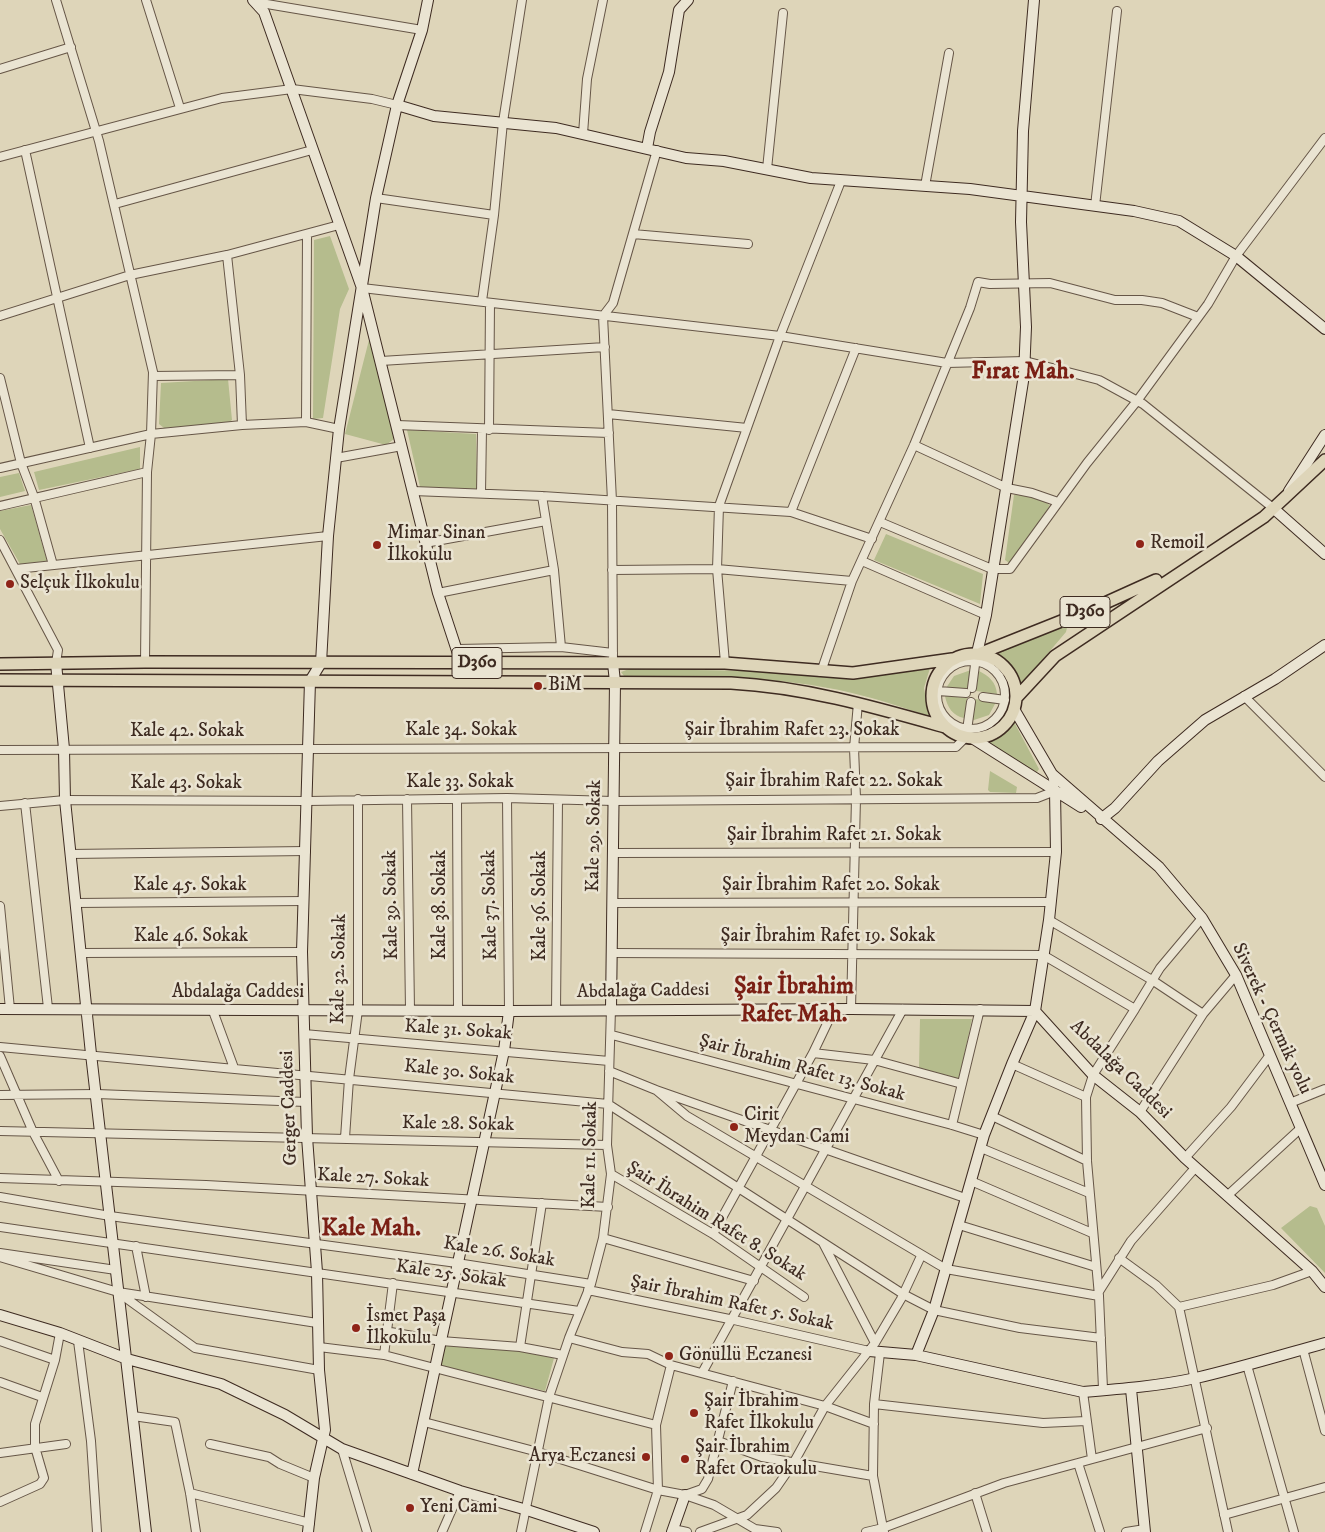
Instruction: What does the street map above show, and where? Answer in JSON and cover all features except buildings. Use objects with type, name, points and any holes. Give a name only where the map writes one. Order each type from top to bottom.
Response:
[{"type":"main road","name":"D360","points":[[1016,697],[1055,656],[1264,517],[1325,460]]},
{"type":"main road","name":"D360","points":[[978,656],[1094,608],[1188,566]]},
{"type":"main road","points":[[978,656],[992,657],[1006,669],[1015,685],[1014,709],[1006,723],[994,734],[955,734],[945,727],[938,718],[932,697],[937,675],[952,659],[978,656]]},
{"type":"main road","name":"D360","points":[[1,662],[461,663],[613,658],[725,663],[853,673],[952,659]]},
{"type":"main road","name":"D360","points":[[0,680],[615,682],[767,685],[824,694],[945,727]]},
{"type":"street","points":[[56,0],[96,130],[115,204],[153,376],[151,434],[147,472],[145,662]]},
{"type":"street","points":[[146,0],[180,108]]},
{"type":"street","points":[[310,681],[321,663],[328,536],[339,430],[376,198],[397,105],[422,30],[428,0]]},
{"type":"street","points":[[481,493],[490,354],[486,302],[503,122],[522,0]]},
{"type":"street","points":[[583,134],[587,79],[603,0]]},
{"type":"street","points":[[456,649],[561,647],[613,658],[612,500],[603,316],[614,303],[633,234],[652,149],[650,132],[669,72],[679,10],[688,0]]},
{"type":"street","points":[[938,690],[969,691],[986,615],[1025,361],[1026,327],[1023,283],[1022,195],[1023,132],[1034,0]]},
{"type":"street","points":[[255,1],[422,30]]},
{"type":"street","points":[[255,1],[264,12],[338,225],[362,288],[438,593],[461,663]]},
{"type":"street","points":[[1095,206],[1117,11]]},
{"type":"street","points":[[767,169],[783,13]]},
{"type":"street","points":[[0,69],[70,47]]},
{"type":"street","points":[[925,186],[932,157],[949,53]]},
{"type":"street","points":[[0,157],[222,98],[292,89],[372,99],[434,116],[556,128],[686,158],[724,161],[811,178],[1022,195],[1179,221],[1236,256],[1325,329]]},
{"type":"street","points":[[880,522],[992,568],[1010,569],[1058,502],[1137,401],[1198,318],[1236,256],[1325,138]]},
{"type":"street","points":[[24,150],[90,448]]},
{"type":"street","points":[[115,204],[312,150]]},
{"type":"street","points":[[725,663],[717,568],[719,506],[780,336],[841,181]]},
{"type":"street","points":[[376,198],[494,215]]},
{"type":"street","points":[[0,316],[130,275],[227,255],[307,235],[338,225]]},
{"type":"street","points":[[633,234],[748,244]]},
{"type":"street","points":[[306,422],[307,235]]},
{"type":"street","points":[[227,255],[240,375],[242,425]]},
{"type":"street","points":[[821,672],[852,581],[914,445],[970,308],[978,282],[1050,283],[1114,300],[1142,300],[1162,303],[1198,318]]},
{"type":"street","points":[[362,288],[780,336],[947,364],[1025,361],[1099,380],[1137,401],[1273,508],[1325,554]]},
{"type":"street","points":[[381,361],[605,347]]},
{"type":"street","points":[[791,512],[856,348]]},
{"type":"street","points":[[153,376],[240,375]]},
{"type":"street","points":[[0,378],[21,463],[34,497],[53,565]]},
{"type":"street","points":[[608,414],[747,428]]},
{"type":"street","points":[[0,468],[151,434],[242,425],[306,422],[339,430]]},
{"type":"street","points":[[397,424],[486,430],[609,433]]},
{"type":"street","points":[[1287,496],[1304,464],[1325,435]]},
{"type":"street","points":[[914,445],[1006,488],[1032,493],[1058,502]]},
{"type":"street","points":[[336,458],[402,446]]},
{"type":"street","points":[[0,506],[147,472]]},
{"type":"street","points":[[413,491],[542,496],[791,512],[872,539]]},
{"type":"street","points":[[542,496],[554,570],[561,647]]},
{"type":"street","points":[[425,543],[546,521]]},
{"type":"street","points":[[16,569],[328,536]]},
{"type":"street","points":[[0,540],[58,650],[56,663],[60,681],[65,800],[70,854],[146,1532]]},
{"type":"street","points":[[862,561],[986,615]]},
{"type":"street","points":[[612,570],[717,568],[852,581]]},
{"type":"street","points":[[438,593],[554,570]]},
{"type":"street","points":[[1101,819],[1115,808],[1158,761],[1205,720],[1275,679],[1325,645]]},
{"type":"street","points":[[971,702],[969,735],[955,726],[940,710],[938,690],[942,678],[949,669],[978,656]]},
{"type":"street","points":[[978,656],[1000,678],[1005,700],[983,697]]},
{"type":"street","name":"Kale 29. Sokak","points":[[610,1009],[615,682],[613,658]]},
{"type":"street","name":"Gerger Caddesi","points":[[309,1527],[314,1478],[325,1430],[319,1370],[317,1272],[307,1138],[307,1075],[302,952],[308,801],[310,681]]},
{"type":"street","points":[[1244,696],[1325,778]]},
{"type":"street","name":"Şair İbrahim Rafet 23. Sokak","points":[[614,747],[956,747],[969,735],[995,719],[1005,700]]},
{"type":"street","points":[[851,1009],[856,798],[854,748],[858,703]]},
{"type":"street","name":"Siverek - Çermik yolu","points":[[1014,709],[1052,774],[1101,819],[1159,867],[1202,918],[1236,976],[1325,1185]]},
{"type":"street","name":"Siverek - Çermik yolu","points":[[969,735],[1101,819]]},
{"type":"street","name":"Kale 34. Sokak","points":[[309,748],[614,747]]},
{"type":"street","name":"Kale 42. Sokak","points":[[0,750],[309,748]]},
{"type":"street","points":[[916,1355],[934,1310],[984,1136],[1035,1011],[1049,920],[1056,852],[1055,791],[1052,774]]},
{"type":"street","name":"Şair İbrahim Rafet 22. Sokak","points":[[613,800],[1037,798],[1055,791]]},
{"type":"street","name":"Kale 33. Sokak","points":[[308,801],[507,798],[613,800]]},
{"type":"street","name":"Kale 37. Sokak","points":[[507,798],[509,1011]]},
{"type":"street","name":"Kale 39. Sokak","points":[[407,799],[410,1010]]},
{"type":"street","name":"Kale 43. Sokak","points":[[0,806],[65,800],[308,801]]},
{"type":"street","name":"Kale 32. Sokak","points":[[345,1138],[349,1079],[358,1010],[358,800]]},
{"type":"street","name":"Kale 38. Sokak","points":[[457,800],[458,1010]]},
{"type":"street","name":"Kale 36. Sokak","points":[[556,1011],[558,800]]},
{"type":"street","points":[[25,803],[48,1008]]},
{"type":"street","points":[[70,854],[306,851]]},
{"type":"street","name":"Şair İbrahim Rafet 21. Sokak","points":[[612,853],[1056,852]]},
{"type":"street","name":"Kale 45. Sokak","points":[[77,903],[304,901]]},
{"type":"street","name":"Şair İbrahim Rafet 20. Sokak","points":[[612,903],[1051,902]]},
{"type":"street","points":[[0,906],[5,1009]]},
{"type":"street","points":[[1103,1389],[1098,1294],[1087,1161],[1086,1097],[1094,1075],[1152,980],[1202,918]]},
{"type":"street","points":[[1049,920],[1152,980],[1203,1014]]},
{"type":"street","name":"Kale 46. Sokak","points":[[81,953],[302,952]]},
{"type":"street","name":"Şair İbrahim Rafet 19. Sokak","points":[[612,953],[853,952],[1043,955]]},
{"type":"street","points":[[1043,955],[1136,1009]]},
{"type":"street","points":[[1140,1112],[1203,1014],[1236,976]]},
{"type":"street","name":"Abdalağa Caddesi","points":[[5,1009],[87,1008],[213,1011],[903,1009],[1035,1011],[1094,1075],[1140,1112],[1184,1158],[1312,1271],[1325,1287]]},
{"type":"street","name":"Kale 11. Sokak","points":[[521,1532],[549,1397],[589,1287],[604,1238],[611,1174],[607,1144],[609,1060],[612,1035],[610,1009]]},
{"type":"street","points":[[713,1234],[740,1190],[771,1129],[814,1053],[834,1009]]},
{"type":"street","points":[[702,1373],[734,1320],[786,1218],[903,1009]]},
{"type":"street","points":[[952,1125],[980,1010]]},
{"type":"street","points":[[213,1011],[234,1068]]},
{"type":"street","points":[[412,1474],[470,1200],[504,1051],[509,1011]]},
{"type":"street","name":"Kale 31. Sokak","points":[[304,1034],[354,1040],[609,1060]]},
{"type":"street","name":"Şair İbrahim Rafet 13. Sokak","points":[[612,1035],[796,1085],[854,1098],[952,1125],[984,1136]]},
{"type":"street","name":"Kale 30. Sokak","points":[[0,1047],[91,1054],[608,1104]]},
{"type":"street","points":[[814,1053],[874,1060],[962,1084]]},
{"type":"street","points":[[1184,1158],[1231,1107],[1270,1055]]},
{"type":"street","points":[[0,1056],[33,1132],[59,1181]]},
{"type":"street","points":[[1012,1064],[1086,1097]]},
{"type":"street","points":[[610,1070],[656,1090],[965,1198]]},
{"type":"street","points":[[1290,1103],[1325,1089]]},
{"type":"street","points":[[656,1090],[686,1116],[946,1269],[1098,1294]]},
{"type":"street","points":[[0,1094],[96,1094],[306,1102]]},
{"type":"street","points":[[608,1104],[903,1294],[934,1310],[1020,1328],[1101,1338]]},
{"type":"street","points":[[992,1116],[1087,1161]]},
{"type":"street","points":[[1227,1196],[1301,1128]]},
{"type":"street","name":"Kale 28. Sokak","points":[[0,1131],[607,1144]]},
{"type":"street","points":[[981,1148],[1089,1194]]},
{"type":"street","points":[[1098,1294],[1131,1241],[1195,1168]]},
{"type":"street","name":"Şair İbrahim Rafet 8. Sokak","points":[[611,1174],[713,1234],[804,1297]]},
{"type":"street","name":"Kale 27. Sokak","points":[[0,1178],[106,1184],[206,1185],[608,1207]]},
{"type":"street","points":[[971,1181],[1092,1233]]},
{"type":"street","name":"Kale 26. Sokak","points":[[0,1197],[110,1216],[457,1262],[589,1287]]},
{"type":"street","points":[[520,1347],[542,1203]]},
{"type":"street","points":[[959,1224],[1096,1267]]},
{"type":"street","name":"Kale 25. Sokak","points":[[0,1227],[580,1311]]},
{"type":"street","points":[[604,1238],[754,1280]]},
{"type":"street","points":[[822,1241],[872,1347],[880,1354],[916,1355],[1083,1392],[1103,1389],[1131,1389],[1195,1378],[1325,1344]]},
{"type":"street","points":[[136,1246],[146,1297]]},
{"type":"street","points":[[0,1253],[116,1270]]},
{"type":"street","points":[[700,1532],[747,1515],[776,1488],[794,1462],[825,1406],[872,1347],[903,1294],[922,1256]]},
{"type":"street","points":[[0,1257],[118,1292],[317,1323]]},
{"type":"street","points":[[1119,1258],[1156,1285],[1179,1307],[1207,1428],[1228,1532]]},
{"type":"street","points":[[1179,1307],[1273,1285],[1312,1271]]},
{"type":"street","points":[[384,1355],[385,1331],[393,1283]]},
{"type":"street","name":"Şair İbrahim Rafet 5. Sokak","points":[[589,1287],[734,1320],[872,1347]]},
{"type":"street","points":[[118,1292],[195,1348],[319,1370]]},
{"type":"street","points":[[0,1316],[60,1334],[127,1359],[221,1384],[284,1415],[342,1449],[460,1491],[594,1532]]},
{"type":"street","points":[[385,1331],[441,1341],[520,1347],[563,1355]]},
{"type":"street","points":[[0,1502],[40,1484],[44,1478],[35,1447],[35,1424],[60,1334]]},
{"type":"street","points":[[569,1338],[622,1352],[648,1354],[671,1365],[825,1406],[874,1424]]},
{"type":"street","points":[[0,1341],[54,1360]]},
{"type":"street","points":[[78,1341],[91,1441],[97,1532]]},
{"type":"street","points":[[319,1347],[384,1355],[656,1425]]},
{"type":"street","points":[[1303,1349],[1325,1431]]},
{"type":"street","points":[[880,1354],[874,1404],[873,1476],[883,1530]]},
{"type":"street","points":[[644,1532],[658,1490],[656,1425],[671,1365]]},
{"type":"street","points":[[1247,1365],[1294,1532]]},
{"type":"street","points":[[685,1495],[702,1489],[708,1479],[732,1381]]},
{"type":"street","points":[[0,1382],[42,1397]]},
{"type":"street","points":[[1126,1532],[1145,1530],[1131,1389]]},
{"type":"street","points":[[1083,1392],[1092,1459]]},
{"type":"street","points":[[874,1404],[1043,1422],[1086,1421]]},
{"type":"street","points":[[133,1416],[175,1422],[190,1492],[196,1532]]},
{"type":"street","points":[[424,1422],[538,1452],[658,1490],[685,1495],[714,1505],[754,1531],[777,1532]]},
{"type":"street","points":[[867,1532],[883,1530],[1004,1483],[1207,1428]]},
{"type":"street","points":[[718,1441],[762,1457],[873,1476]]},
{"type":"street","points":[[0,1454],[35,1447],[66,1444]]},
{"type":"street","points":[[210,1444],[269,1457],[280,1464],[314,1478]]},
{"type":"street","points":[[342,1449],[367,1532]]},
{"type":"street","points":[[1078,1463],[1100,1532]]},
{"type":"street","points":[[1224,1514],[1325,1487]]},
{"type":"street","points":[[442,1532],[460,1491]]},
{"type":"street","points":[[190,1492],[309,1527]]},
{"type":"street","points":[[976,1493],[987,1532]]},
{"type":"street","points":[[685,1495],[673,1530],[687,1532]]},
{"type":"green space","points":[[330,236],[349,289],[340,309],[323,418],[313,419],[314,240]]},
{"type":"green space","points":[[370,336],[394,439],[386,445],[345,434]]},
{"type":"green space","points":[[228,379],[232,420],[227,424],[164,428],[159,424],[161,383]]},
{"type":"green space","points":[[407,430],[476,434],[477,489],[420,487]]},
{"type":"green space","points":[[140,447],[140,469],[39,490],[34,472]]},
{"type":"green space","points":[[19,473],[25,491],[0,497],[0,477]]},
{"type":"green space","points":[[1014,495],[1039,499],[1050,506],[1009,563],[1005,560]]},
{"type":"green space","points":[[31,505],[47,561],[20,564],[0,529],[0,511]]},
{"type":"green space","points":[[886,534],[983,574],[980,604],[874,560]]},
{"type":"green space","points":[[1068,623],[1066,632],[1021,685],[1009,664],[993,651]]},
{"type":"green space","points":[[930,668],[924,688],[929,716],[862,695],[796,683],[739,678],[624,676],[621,672],[629,669],[758,671],[844,677]]},
{"type":"green space","points":[[971,670],[968,689],[946,688],[954,676]]},
{"type":"green space","points":[[979,671],[991,680],[997,694],[976,691]]},
{"type":"green space","points":[[945,696],[967,698],[964,718],[951,710]]},
{"type":"green space","points":[[975,699],[996,702],[989,715],[971,721]]},
{"type":"green space","points":[[1013,720],[1039,769],[1037,772],[984,743],[995,738]]},
{"type":"green space","points":[[990,771],[1017,787],[1016,793],[990,792],[988,790]]},
{"type":"green space","points":[[920,1019],[972,1019],[959,1079],[919,1068]]},
{"type":"green space","points":[[1310,1206],[1317,1208],[1325,1226],[1325,1273],[1281,1228]]},
{"type":"green space","points":[[446,1344],[519,1349],[554,1358],[545,1391],[441,1366]]},
{"type":"place","name":"Remoil","points":[[1140,544]]},
{"type":"place","name":"Mimar Sinan İlkokulu","points":[[377,545]]},
{"type":"place","name":"Selçuk İlkokulu","points":[[10,584]]},
{"type":"place","name":"BiM","points":[[538,686]]},
{"type":"place","name":"Cirit Meydan Cami","points":[[734,1127]]},
{"type":"place","name":"İsmet Paşa İlkokulu","points":[[356,1328]]},
{"type":"place","name":"Gönüllü Eczanesi","points":[[669,1356]]},
{"type":"place","name":"Şair İbrahim Rafet İlkokulu","points":[[694,1413]]},
{"type":"place","name":"Arya Eczanesi","points":[[646,1457]]},
{"type":"place","name":"Şair İbrahim Rafet Ortaokulu","points":[[685,1459]]},
{"type":"place","name":"Yeni Cami","points":[[410,1508]]},
{"type":"district","name":"Fırat Mah.","points":[[1023,373]]},
{"type":"district","name":"Şair İbrahim Rafet Mah.","points":[[794,1002]]},
{"type":"district","name":"Kale Mah.","points":[[371,1230]]}]
